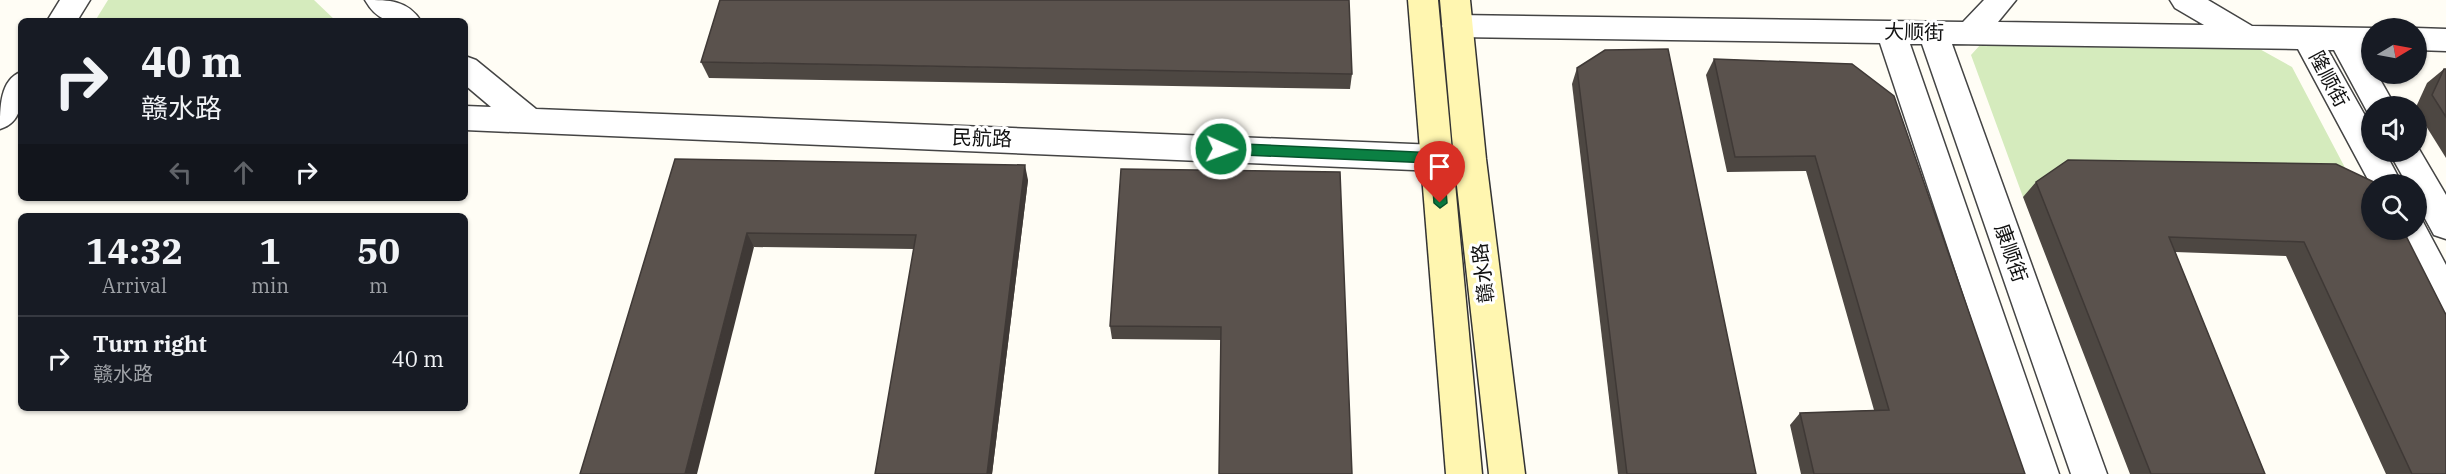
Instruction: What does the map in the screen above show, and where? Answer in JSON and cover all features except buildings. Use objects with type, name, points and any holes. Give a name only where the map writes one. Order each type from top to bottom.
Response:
[{"type":"main road","name":"赣水路","points":[[1423,0],[1464,474]]},
{"type":"main road","name":"赣水路","points":[[1456,13],[1507,474]]},
{"type":"street","points":[[64,18],[75,0]]},
{"type":"street","points":[[380,0],[402,18]]},
{"type":"street","points":[[1971,33],[2001,0]]},
{"type":"street","points":[[2185,0],[2246,37]]},
{"type":"street","name":"大顺街","points":[[1456,13],[1891,32],[2357,38]]},
{"type":"street","points":[[1891,32],[2041,474]]},
{"type":"street","name":"康顺街","points":[[1933,33],[2089,474]]},
{"type":"street","name":"隆顺街","points":[[2307,38],[2381,174]]},
{"type":"street","name":"隆顺街","points":[[2357,38],[2377,96]]},
{"type":"street","points":[[2427,39],[2446,40]]},
{"type":"street","points":[[468,71],[527,119]]},
{"type":"street","name":"民航路","points":[[468,118],[1437,158]]},
{"type":"street","points":[[2411,162],[2446,225]]},
{"type":"street","points":[[2415,240],[2446,298]]},
{"type":"green space","points":[[108,0],[314,0],[333,18],[97,18]]},
{"type":"green space","points":[[1981,44],[2256,47],[2292,67],[2361,200],[2055,175],[2023,197],[1971,55]]},
{"type":"route","points":[[1221,149],[1437,158],[1440,203]]}]
